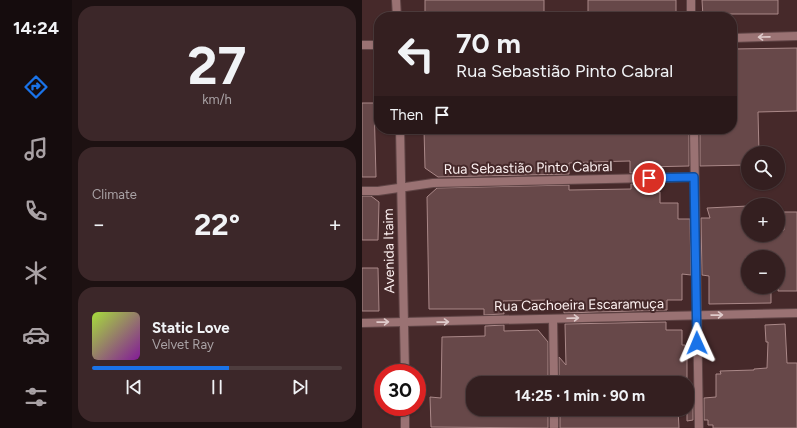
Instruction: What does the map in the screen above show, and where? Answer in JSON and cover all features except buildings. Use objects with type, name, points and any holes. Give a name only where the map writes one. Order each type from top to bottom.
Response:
[{"type":"street","points":[[396,0],[397,12]]},
{"type":"street","points":[[691,0],[691,12]]},
{"type":"street","points":[[737,38],[797,36]]},
{"type":"street","points":[[362,45],[374,45]]},
{"type":"street","name":"Avenida Itaim","points":[[400,134],[405,364]]},
{"type":"street","points":[[694,134],[699,428]]},
{"type":"street","name":"Rua Sebastião Pinto Cabral","points":[[362,191],[401,188],[433,183],[694,177]]},
{"type":"street","name":"Rua Cachoeira Escaramuça","points":[[362,322],[797,313]]},
{"type":"street","points":[[553,319],[554,376]]},
{"type":"street","points":[[405,416],[405,428]]},
{"type":"street","points":[[554,416],[554,428]]},
{"type":"route","points":[[649,178],[694,177],[697,343]]}]
